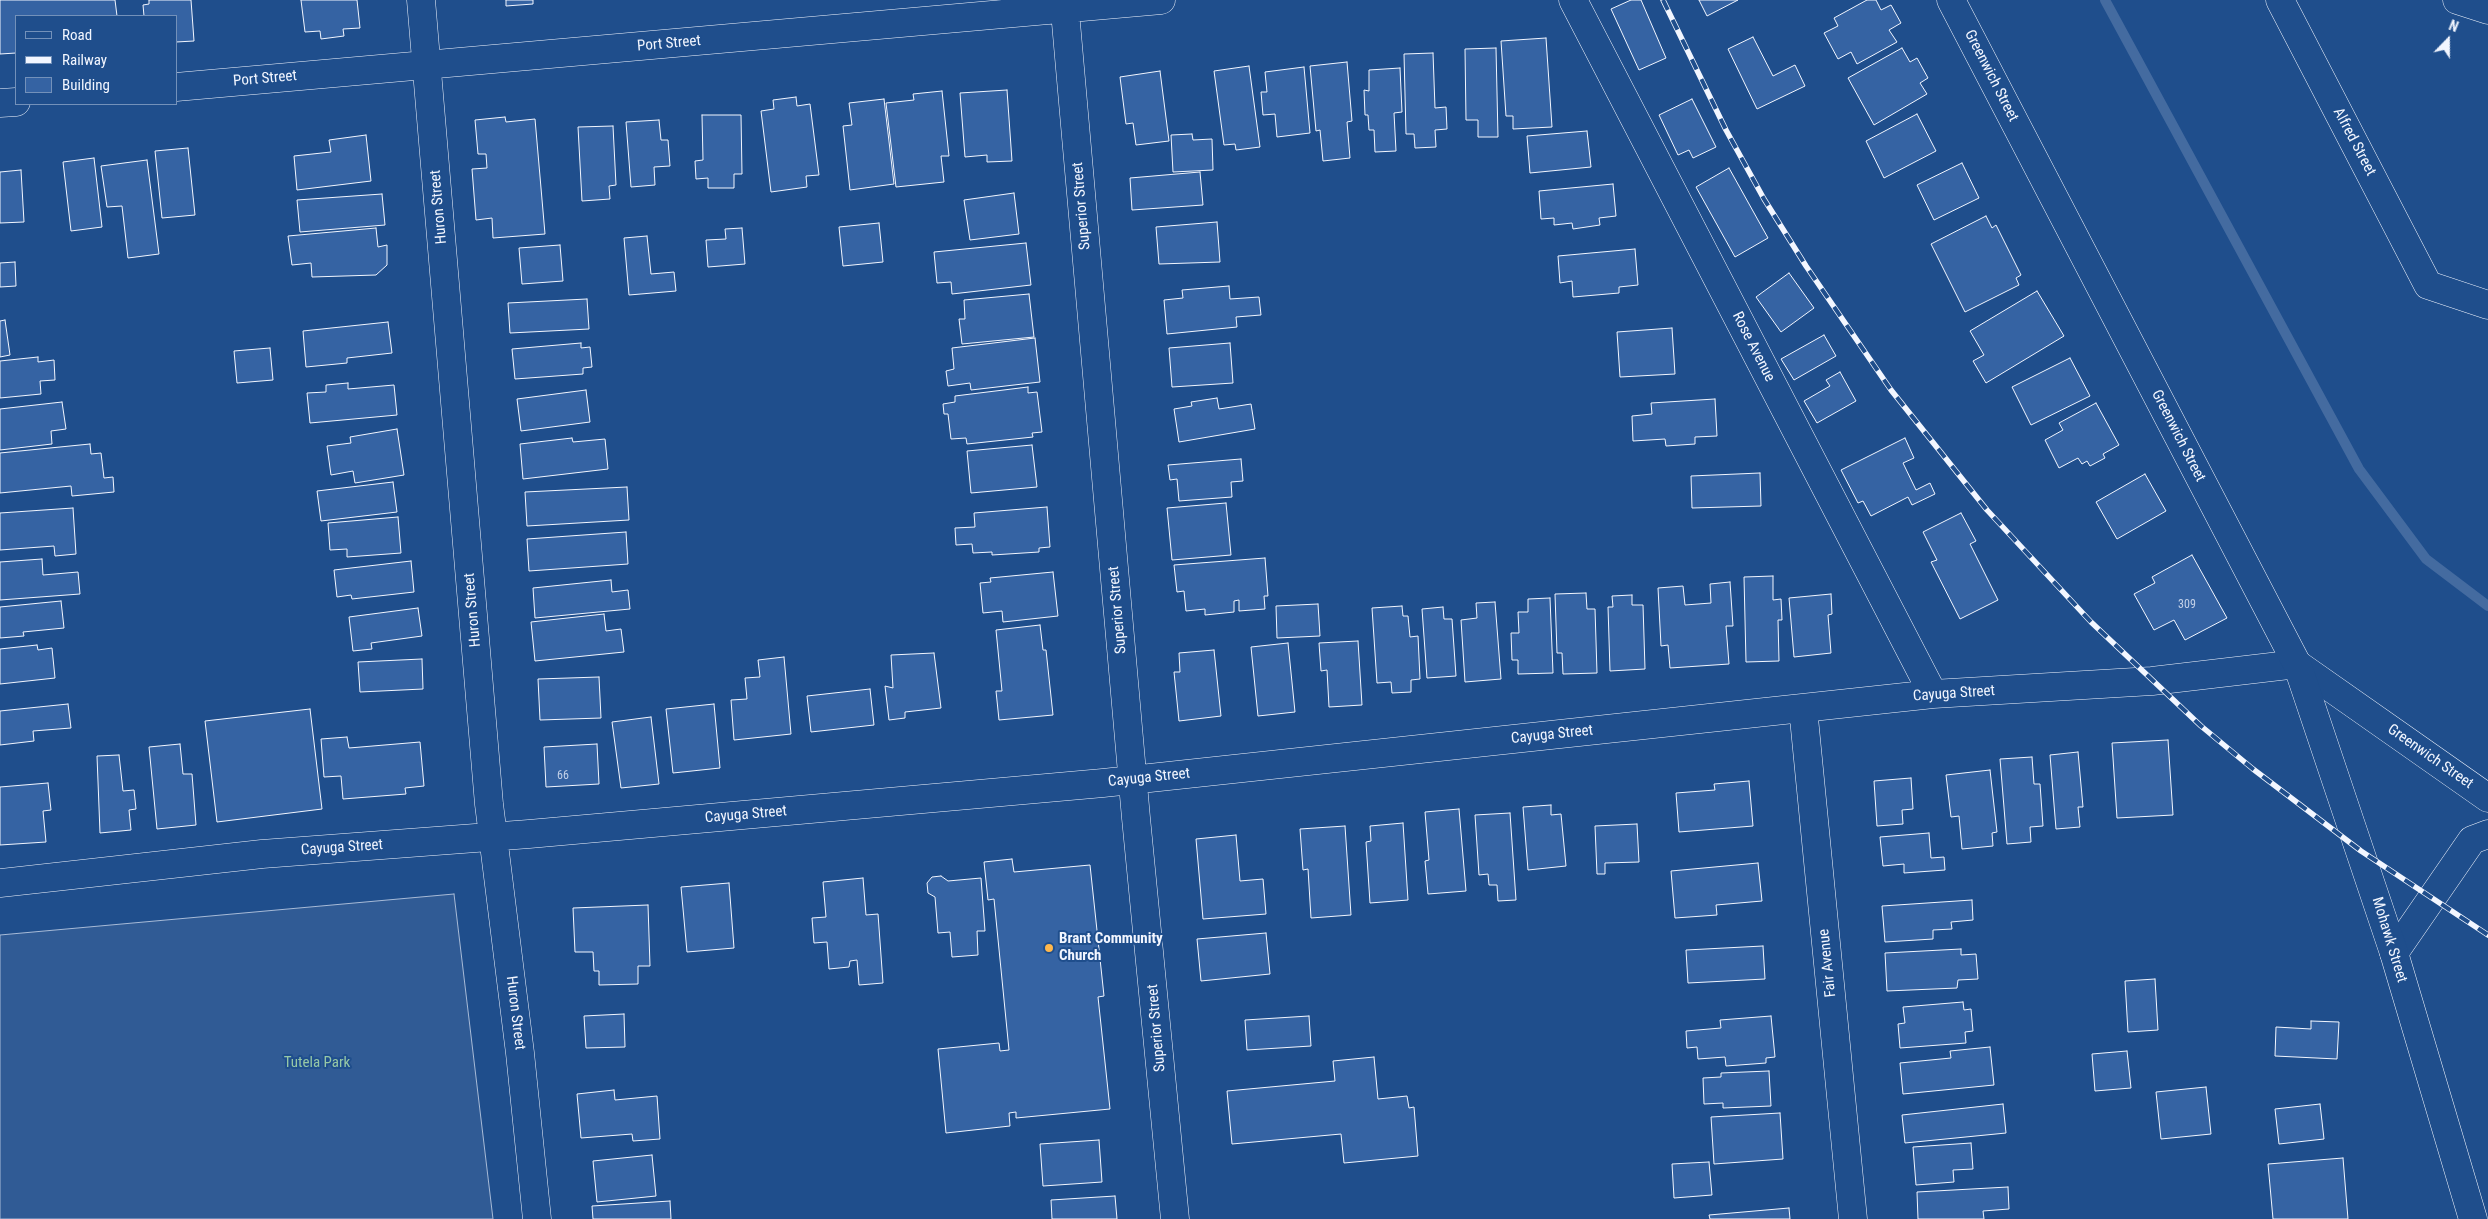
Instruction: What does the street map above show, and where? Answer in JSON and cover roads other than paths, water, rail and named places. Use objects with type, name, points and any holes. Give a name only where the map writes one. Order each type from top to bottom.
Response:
[{"type":"street","name":"Huron Street","points":[[421,0],[493,837],[520,1053],[537,1219]]},
{"type":"street","name":"Port Street","points":[[178,87],[1064,5],[1161,0]]},
{"type":"street","name":"Rose Avenue","points":[[1573,0],[1933,694]]},
{"type":"street","name":"Greenwich Street","points":[[1951,0],[2297,664],[2488,798]]},
{"type":"street","name":"Alfred Street","points":[[2280,0],[2428,284],[2488,305]]},
{"type":"street","points":[[2457,0],[2488,10]]},
{"type":"street","name":"Superior Street","points":[[1064,5],[1175,1219]]},
{"type":"street","points":[[0,103],[15,102]]},
{"type":"street","name":"Cayuga Street","points":[[0,883],[262,854],[493,837],[1134,780],[1933,694],[2152,680],[2297,664]]},
{"type":"street","name":"Mohawk Street","points":[[2297,664],[2394,953],[2473,1219]]},
{"type":"street","name":"Fair Avenue","points":[[1804,708],[1853,1219]]},
{"type":"street","points":[[2394,953],[2472,840],[2488,834]]},
{"type":"waterway","points":[[2105,0],[2359,469],[2426,559],[2488,606]]},
{"type":"railway","points":[[1663,0],[1726,130],[1764,199],[1806,266],[1891,390],[1987,510],[2091,622],[2201,726],[2253,769],[2361,851],[2488,935]]},
{"type":"place","name":"Brant Community Church","points":[[1049,948]]},
{"type":"park label","name":"Tutela Park","points":[[317,1063]]}]
